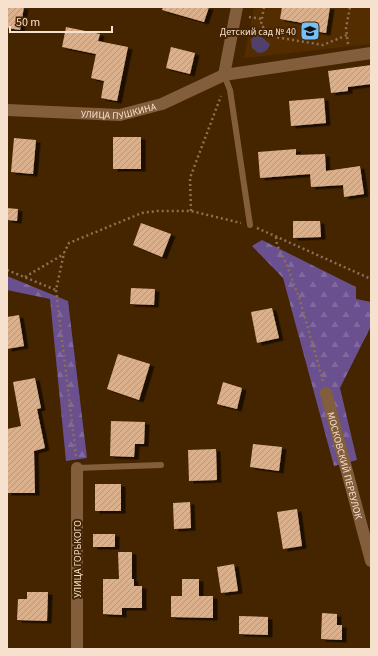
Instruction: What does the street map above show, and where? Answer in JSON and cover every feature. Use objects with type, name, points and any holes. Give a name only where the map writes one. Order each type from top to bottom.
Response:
[{"type":"street","points":[[225,78],[237,7]]},
{"type":"street","name":"УЛИЦА ПУШКИНА","points":[[7,110],[120,115],[162,104],[225,78],[371,53]]},
{"type":"street","name":"МОСКОВСКИЙ ПЕРЕУЛОК","points":[[326,393],[371,561]]},
{"type":"street","name":"УЛИЦА ГОРЬКОГО","points":[[77,468],[77,649]]},
{"type":"lane","points":[[225,78],[230,90],[250,225]]},
{"type":"lane","points":[[77,468],[161,466]]},
{"type":"path","points":[[264,7],[261,24],[269,36],[323,45],[347,35]]},
{"type":"path","points":[[349,47],[346,28],[350,7]]},
{"type":"path","points":[[249,17],[262,19]]},
{"type":"path","points":[[191,211],[190,178],[225,78]]},
{"type":"path","points":[[77,468],[56,290],[64,254],[69,243],[142,213],[157,210],[191,211],[250,225],[371,279]]},
{"type":"path","points":[[276,236],[277,245],[286,263],[300,300],[326,393]]},
{"type":"path","points":[[25,277],[64,254]]},
{"type":"path","points":[[7,270],[56,290]]},
{"type":"shaded area","name":"Детский сад № 40","points":[[254,7],[371,7],[371,44],[244,58]]},
{"type":"shaded area","points":[[258,34],[270,44],[266,51],[260,53],[252,48],[251,39]]},
{"type":"green space","points":[[262,240],[356,287],[356,299],[371,302],[371,326],[340,388],[357,460],[334,466],[283,278],[252,246]]},
{"type":"green space","points":[[7,276],[68,301],[87,458],[66,461],[50,299],[7,290]]},
{"type":"building","points":[[7,7],[24,7],[20,30],[7,28]]},
{"type":"building","points":[[163,7],[209,7],[204,22],[162,10]]},
{"type":"building","points":[[282,7],[330,7],[326,33],[302,29],[303,23],[280,19]]},
{"type":"building","points":[[66,27],[100,34],[98,41],[128,47],[117,101],[101,98],[104,81],[91,78],[96,54],[62,47]]},
{"type":"building","points":[[171,47],[195,53],[190,74],[166,68]]},
{"type":"building","points":[[371,65],[371,84],[348,87],[348,91],[331,93],[328,71]]},
{"type":"building","points":[[324,98],[326,123],[291,126],[289,101]]},
{"type":"building","points":[[113,137],[141,137],[141,169],[113,169]]},
{"type":"building","points":[[14,138],[36,140],[33,174],[11,172]]},
{"type":"building","points":[[296,149],[296,155],[325,154],[326,171],[360,166],[364,194],[344,197],[343,185],[311,187],[310,174],[260,178],[258,152]]},
{"type":"building","points":[[7,208],[18,209],[17,221],[7,220]]},
{"type":"building","points":[[293,221],[320,221],[321,237],[293,238]]},
{"type":"building","points":[[141,223],[171,234],[162,257],[133,245]]},
{"type":"building","points":[[131,288],[155,289],[154,305],[130,304]]},
{"type":"building","points":[[272,308],[279,338],[257,343],[251,312]]},
{"type":"building","points":[[19,315],[24,346],[7,349],[7,317]]},
{"type":"building","points":[[118,354],[150,364],[139,400],[107,389]]},
{"type":"building","points":[[35,378],[41,408],[37,409],[45,448],[34,451],[35,493],[7,493],[7,429],[21,426],[13,382]]},
{"type":"building","points":[[223,382],[242,388],[237,409],[217,404]]},
{"type":"building","points":[[111,421],[145,422],[144,444],[135,444],[134,457],[110,456]]},
{"type":"building","points":[[253,444],[282,447],[279,471],[250,467]]},
{"type":"building","points":[[216,449],[217,480],[189,481],[188,450]]},
{"type":"building","points":[[95,484],[121,484],[121,511],[95,511]]},
{"type":"building","points":[[190,502],[191,528],[174,529],[173,503]]},
{"type":"building","points":[[297,509],[302,546],[283,549],[277,512]]},
{"type":"building","points":[[93,534],[115,534],[115,547],[93,547]]},
{"type":"building","points":[[118,552],[132,552],[132,579],[134,579],[134,586],[142,586],[142,608],[122,608],[122,615],[103,614],[103,579],[119,579]]},
{"type":"building","points":[[234,564],[238,591],[221,593],[217,567]]},
{"type":"building","points":[[182,579],[199,579],[199,596],[213,596],[213,618],[171,617],[171,596],[182,596]]},
{"type":"building","points":[[27,592],[48,592],[47,621],[17,620],[18,599],[27,599]]},
{"type":"building","points":[[322,613],[337,614],[337,625],[342,625],[342,640],[321,639]]},
{"type":"building","points":[[239,616],[268,617],[268,635],[239,634]]},
{"type":"place","name":"Детский сад № 40","points":[[310,31]]}]
